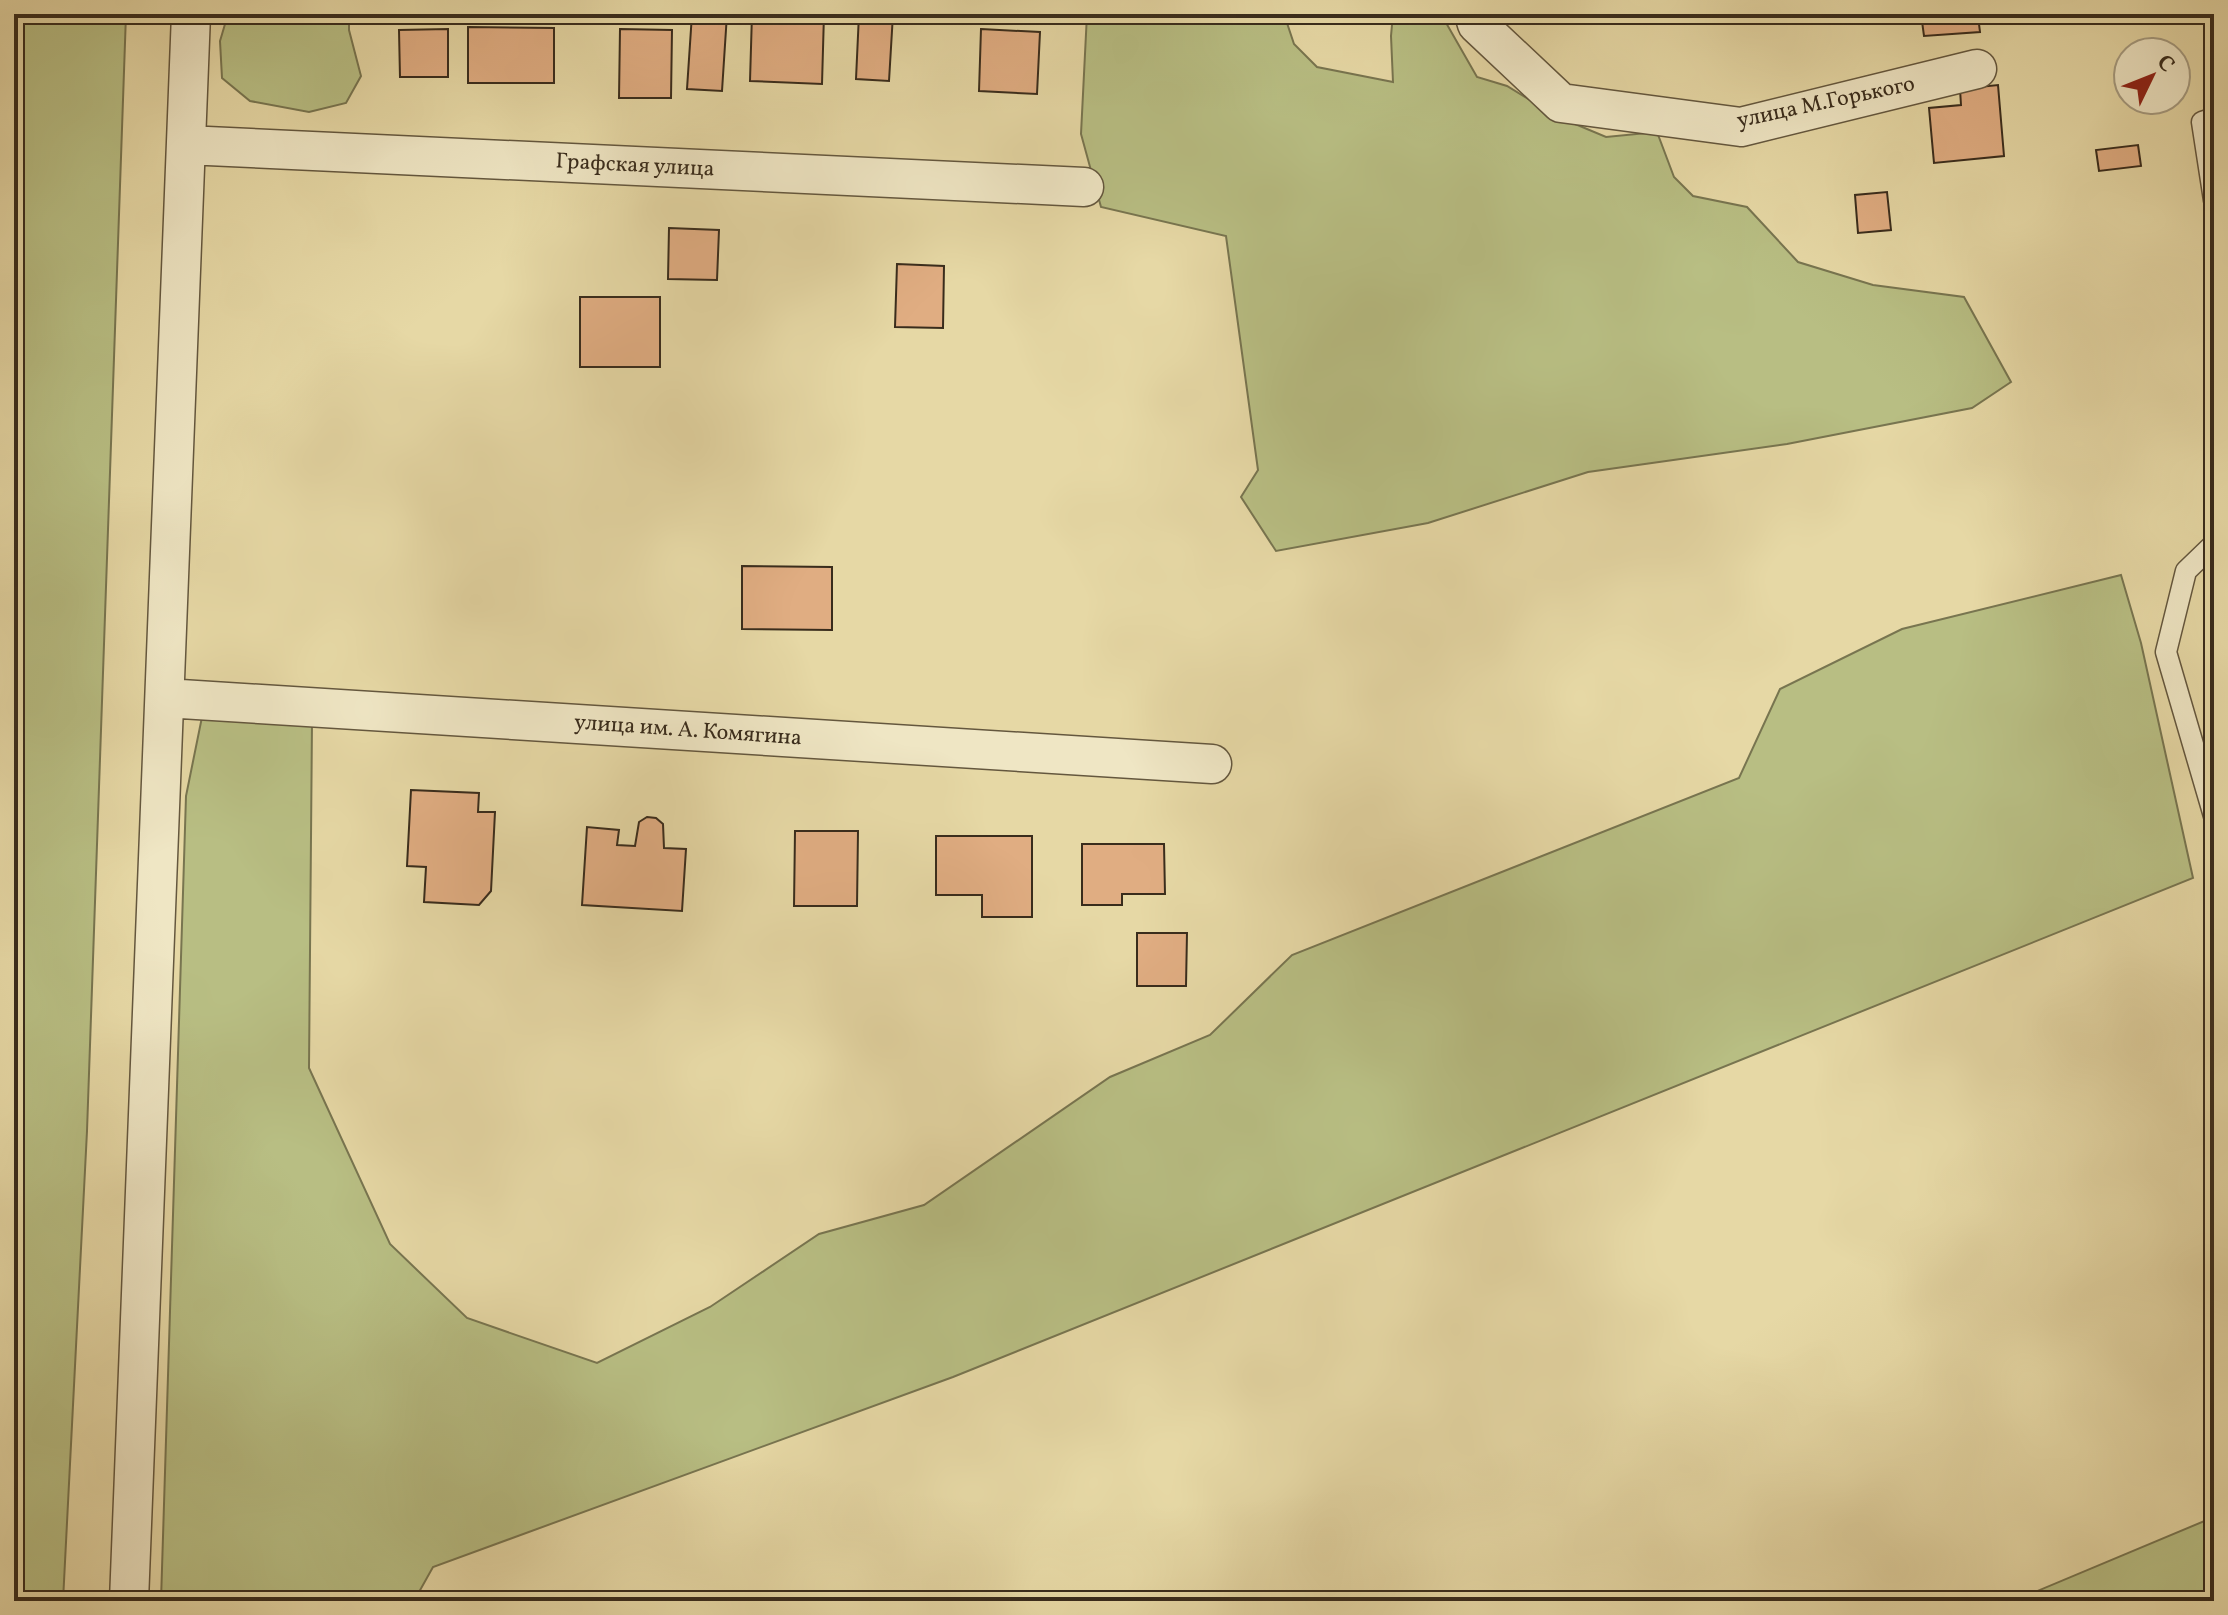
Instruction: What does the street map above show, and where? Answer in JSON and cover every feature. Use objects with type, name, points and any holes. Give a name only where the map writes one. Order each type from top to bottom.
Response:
[{"type":"street","points":[[129,1601],[191,14]]},
{"type":"street","name":"улица М.Горького","points":[[1474,14],[1477,24],[1561,103],[1741,127],[1977,69]]},
{"type":"street","name":"Графская улица","points":[[186,145],[1084,187]]},
{"type":"street","name":"улица им. А. Комягина","points":[[165,698],[1212,764]]},
{"type":"lane","points":[[2214,118],[2202,122],[2214,200]]},
{"type":"lane","points":[[2214,544],[2186,571],[2166,652],[2214,816]]},
{"type":"green space","points":[[14,14],[126,14],[87,1131],[63,1601],[14,1601]]},
{"type":"green space","points":[[228,14],[349,14],[349,30],[361,76],[346,103],[309,112],[250,101],[222,78],[220,41]]},
{"type":"green space","points":[[1087,14],[1284,14],[1294,44],[1317,67],[1393,82],[1393,14],[1441,14],[1477,77],[1507,86],[1556,116],[1606,137],[1657,132],[1674,177],[1693,196],[1747,207],[1798,262],[1873,285],[1964,297],[2011,382],[1972,408],[1787,444],[1588,472],[1428,523],[1276,551],[1241,497],[1258,470],[1226,236],[1101,207],[1081,134]]},
{"type":"green space","points":[[2121,575],[2141,643],[2193,878],[953,1377],[433,1567],[414,1601],[161,1601],[186,796],[202,717],[312,722],[309,1068],[390,1244],[467,1318],[597,1363],[710,1307],[819,1234],[924,1205],[1110,1077],[1210,1035],[1292,955],[1739,778],[1780,689],[1902,629]]},
{"type":"green space","points":[[2214,1517],[2214,1601],[2014,1601],[2023,1597]]},
{"type":"building","points":[[692,14],[727,14],[722,91],[687,89]]},
{"type":"building","points":[[752,14],[824,14],[822,84],[750,81]]},
{"type":"building","points":[[859,14],[893,14],[889,81],[856,79]]},
{"type":"building","points":[[1921,14],[1994,14],[1995,22],[1979,24],[1980,32],[1924,36]]},
{"type":"building","points":[[2070,14],[2105,14],[2105,17],[2071,21]]},
{"type":"building","points":[[468,27],[554,28],[554,83],[468,83]]},
{"type":"building","points":[[448,29],[448,77],[400,77],[399,30]]},
{"type":"building","points":[[620,29],[672,30],[671,98],[619,98]]},
{"type":"building","points":[[981,29],[1040,32],[1037,94],[979,91]]},
{"type":"building","points":[[1998,85],[2004,156],[1934,163],[1929,108],[1961,105],[1960,89]]},
{"type":"building","points":[[2138,145],[2141,166],[2099,171],[2096,150]]},
{"type":"building","points":[[1887,192],[1891,230],[1858,233],[1855,195]]},
{"type":"building","points":[[669,228],[719,230],[717,280],[668,279]]},
{"type":"building","points":[[897,264],[944,266],[943,328],[895,327]]},
{"type":"building","points":[[580,297],[660,297],[660,367],[580,367]]},
{"type":"building","points":[[742,566],[832,567],[832,630],[742,629]]},
{"type":"building","points":[[411,790],[479,793],[478,812],[495,812],[491,891],[479,905],[424,902],[426,867],[407,866]]},
{"type":"building","points":[[647,817],[656,818],[663,824],[664,848],[686,849],[682,911],[582,905],[587,827],[619,830],[617,845],[635,846],[639,822]]},
{"type":"building","points":[[795,831],[858,831],[857,906],[794,906]]},
{"type":"building","points":[[936,836],[1032,836],[1032,917],[982,917],[982,895],[936,895]]},
{"type":"building","points":[[1082,844],[1164,844],[1165,894],[1122,894],[1122,905],[1082,905]]},
{"type":"building","points":[[1137,933],[1187,933],[1186,986],[1137,986]]}]
